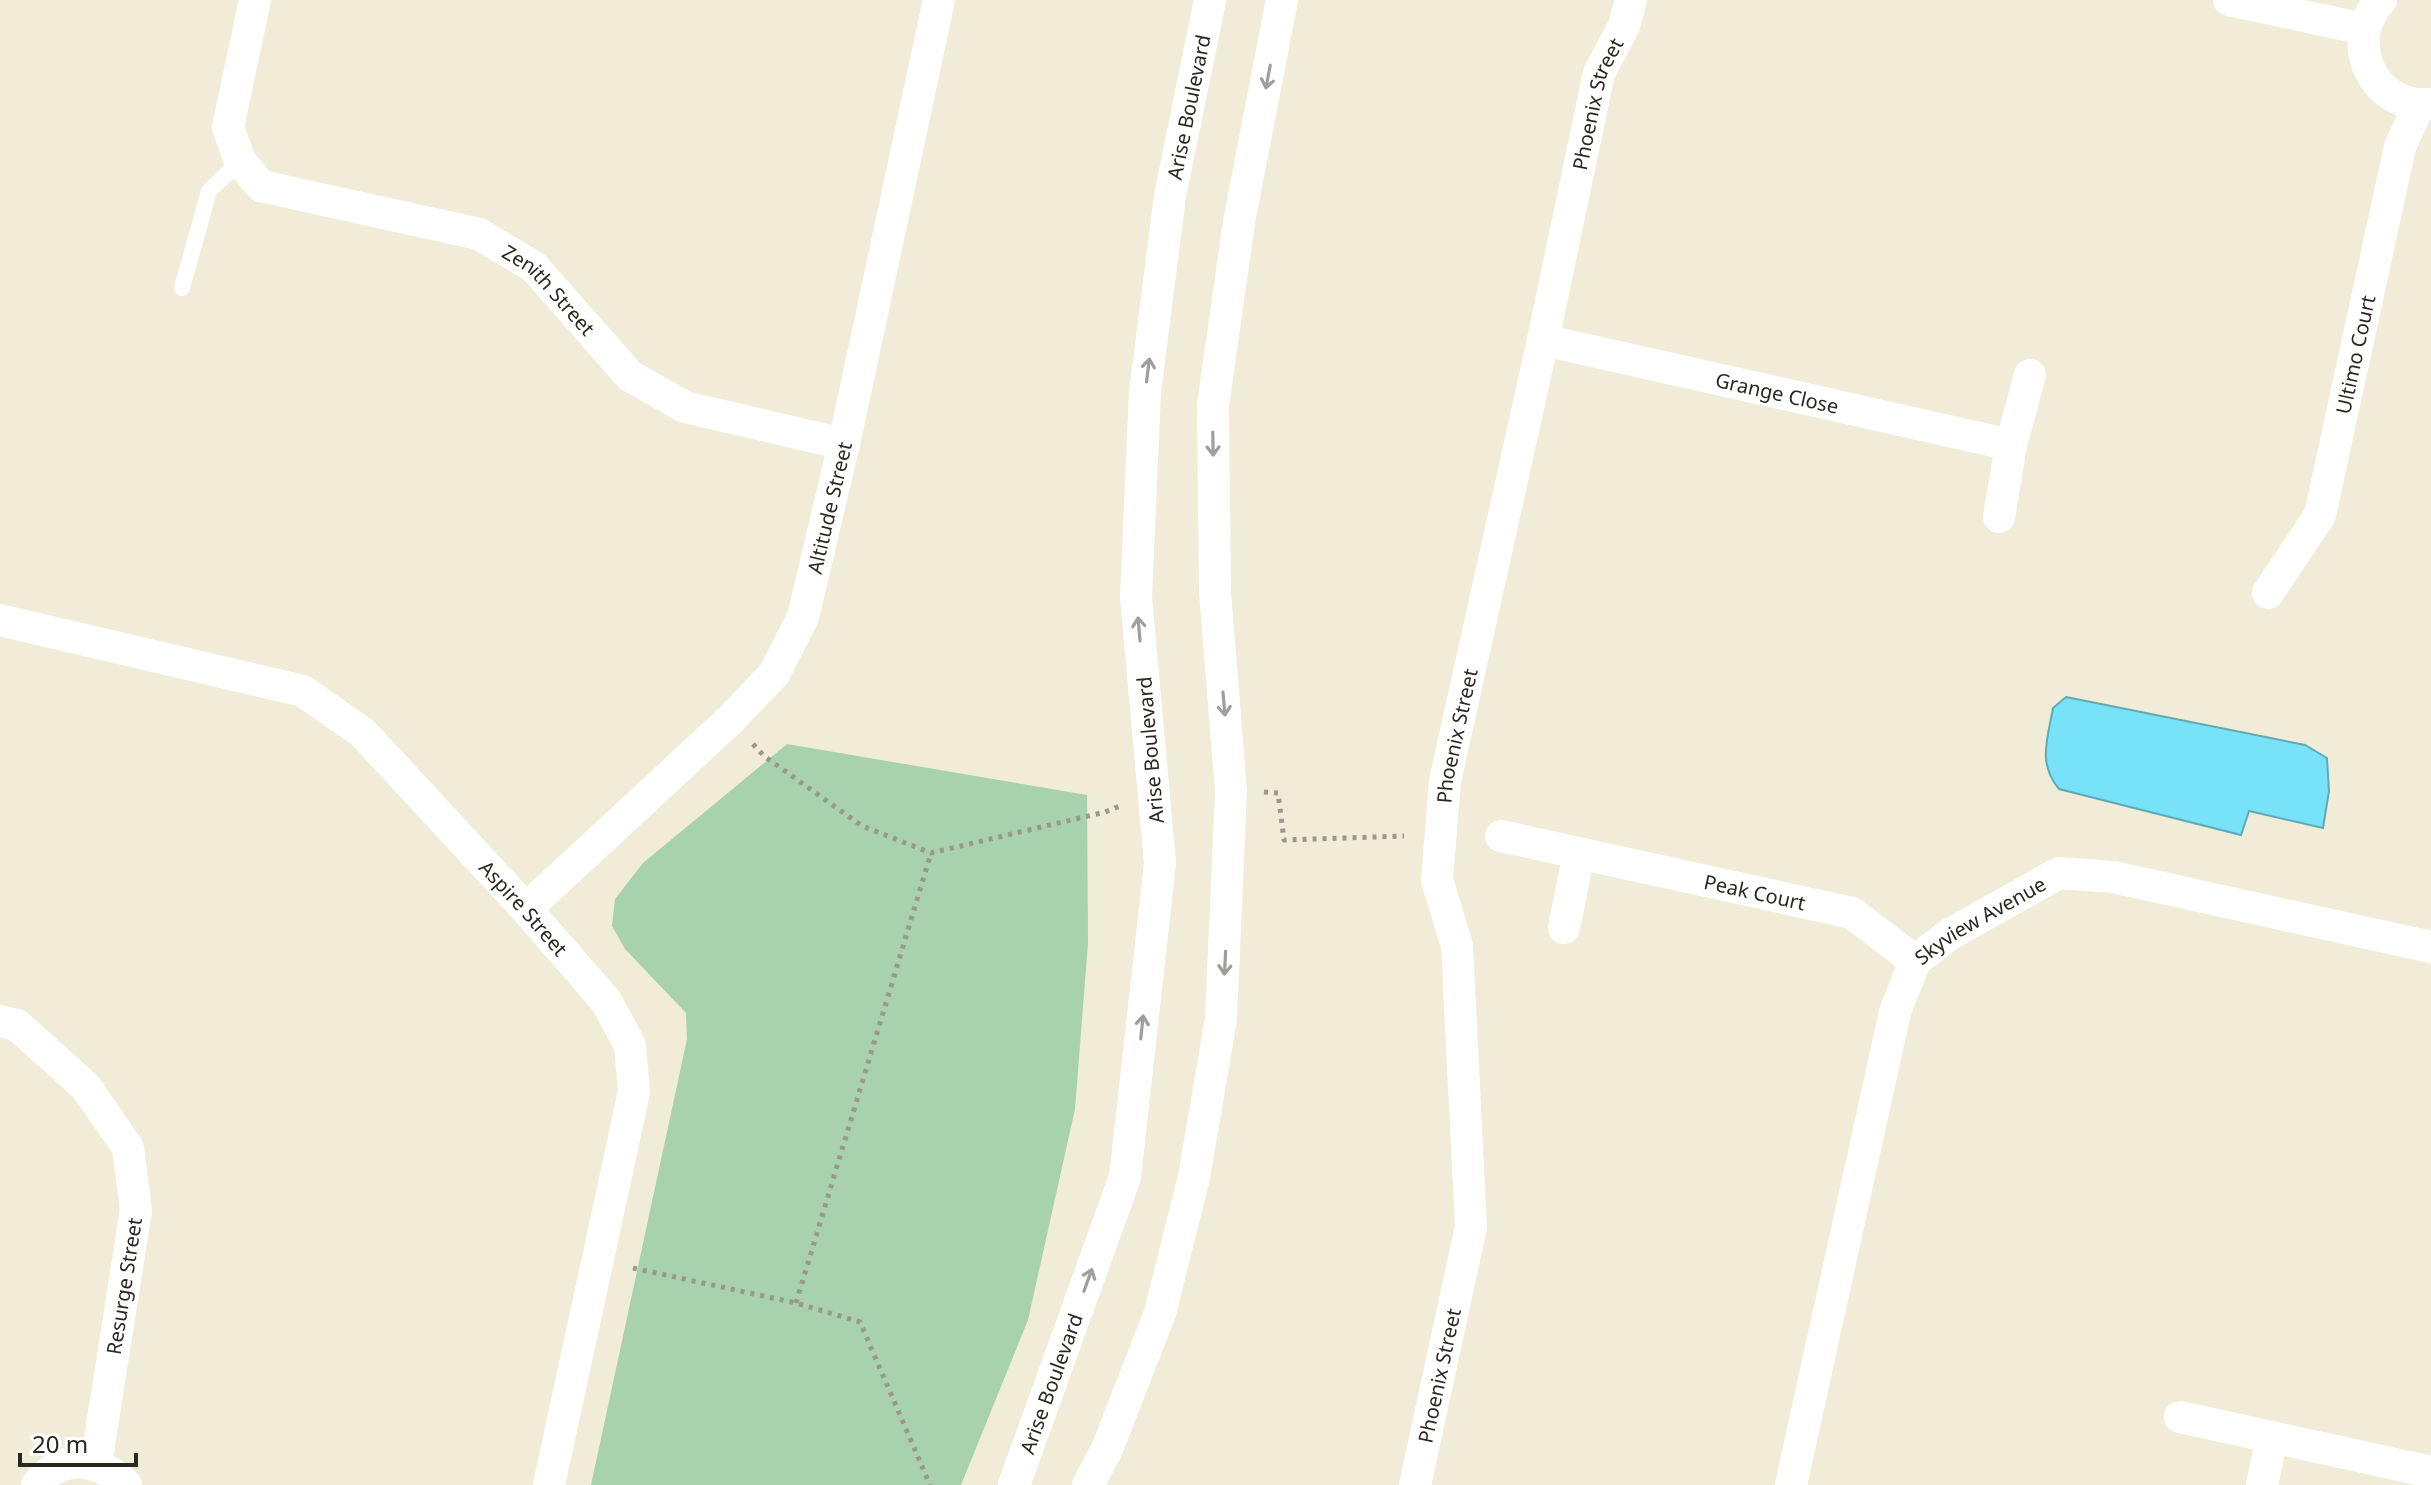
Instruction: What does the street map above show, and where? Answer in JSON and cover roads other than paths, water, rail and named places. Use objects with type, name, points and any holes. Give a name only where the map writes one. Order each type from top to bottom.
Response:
[{"type":"street","points":[[240,161],[228,127],[255,0]]},
{"type":"street","name":"Altitude Street","points":[[526,909],[729,721],[774,674],[803,617],[844,444],[939,0]]},
{"type":"street","name":"Arise Boulevard","points":[[1014,1485],[1125,1177],[1160,863],[1136,597],[1145,392],[1170,196],[1210,0]]},
{"type":"street","points":[[1088,1485],[1107,1449],[1160,1313],[1194,1177],[1221,1019],[1230,870],[1231,791],[1215,592],[1213,405],[1239,222],[1282,0]]},
{"type":"street","name":"Phoenix Street","points":[[1415,1485],[1471,1227],[1457,946],[1437,880],[1445,781],[1599,73],[1624,26],[1631,0]]},
{"type":"street","points":[[2229,0],[2364,29]]},
{"type":"street","points":[[2381,0],[2372,10],[2364,29],[2362,51],[2368,71],[2381,88],[2399,100],[2425,105]]},
{"type":"street","name":"Ultimo Court","points":[[2268,593],[2320,515],[2400,147],[2425,105]]},
{"type":"street","name":"Zenith Street","points":[[240,161],[261,186],[479,234],[534,267],[630,376],[685,407],[844,444]]},
{"type":"street","name":"Grange Close","points":[[1543,340],[2011,445]]},
{"type":"street","points":[[1999,517],[2011,445],[2030,375]]},
{"type":"street","name":"Aspire Street","points":[[0,620],[303,691],[363,733],[526,909],[606,1001],[630,1045],[634,1092],[549,1485]]},
{"type":"street","name":"Peak Court","points":[[1501,836],[1852,913],[1915,961]]},
{"type":"street","points":[[1564,928],[1579,853]]},
{"type":"street","name":"Skyview Avenue","points":[[1791,1485],[1895,1012],[1915,961],[1950,934],[2059,873],[2113,877],[2431,947]]},
{"type":"street","name":"Resurge Street","points":[[0,1021],[17,1025],[86,1087],[128,1148],[136,1210],[96,1464]]},
{"type":"street","points":[[2180,1417],[2431,1472]]},
{"type":"street","points":[[2262,1485],[2272,1437]]},
{"type":"street","points":[[37,1485],[58,1467],[76,1462],[96,1464],[115,1473],[126,1485]]},
{"type":"lane","points":[[182,288],[209,191],[240,161]]},
{"type":"water","points":[[2066,697],[2305,745],[2327,758],[2329,791],[2323,828],[2249,811],[2241,835],[2059,789],[2048,770],[2046,750],[2053,708]]}]
